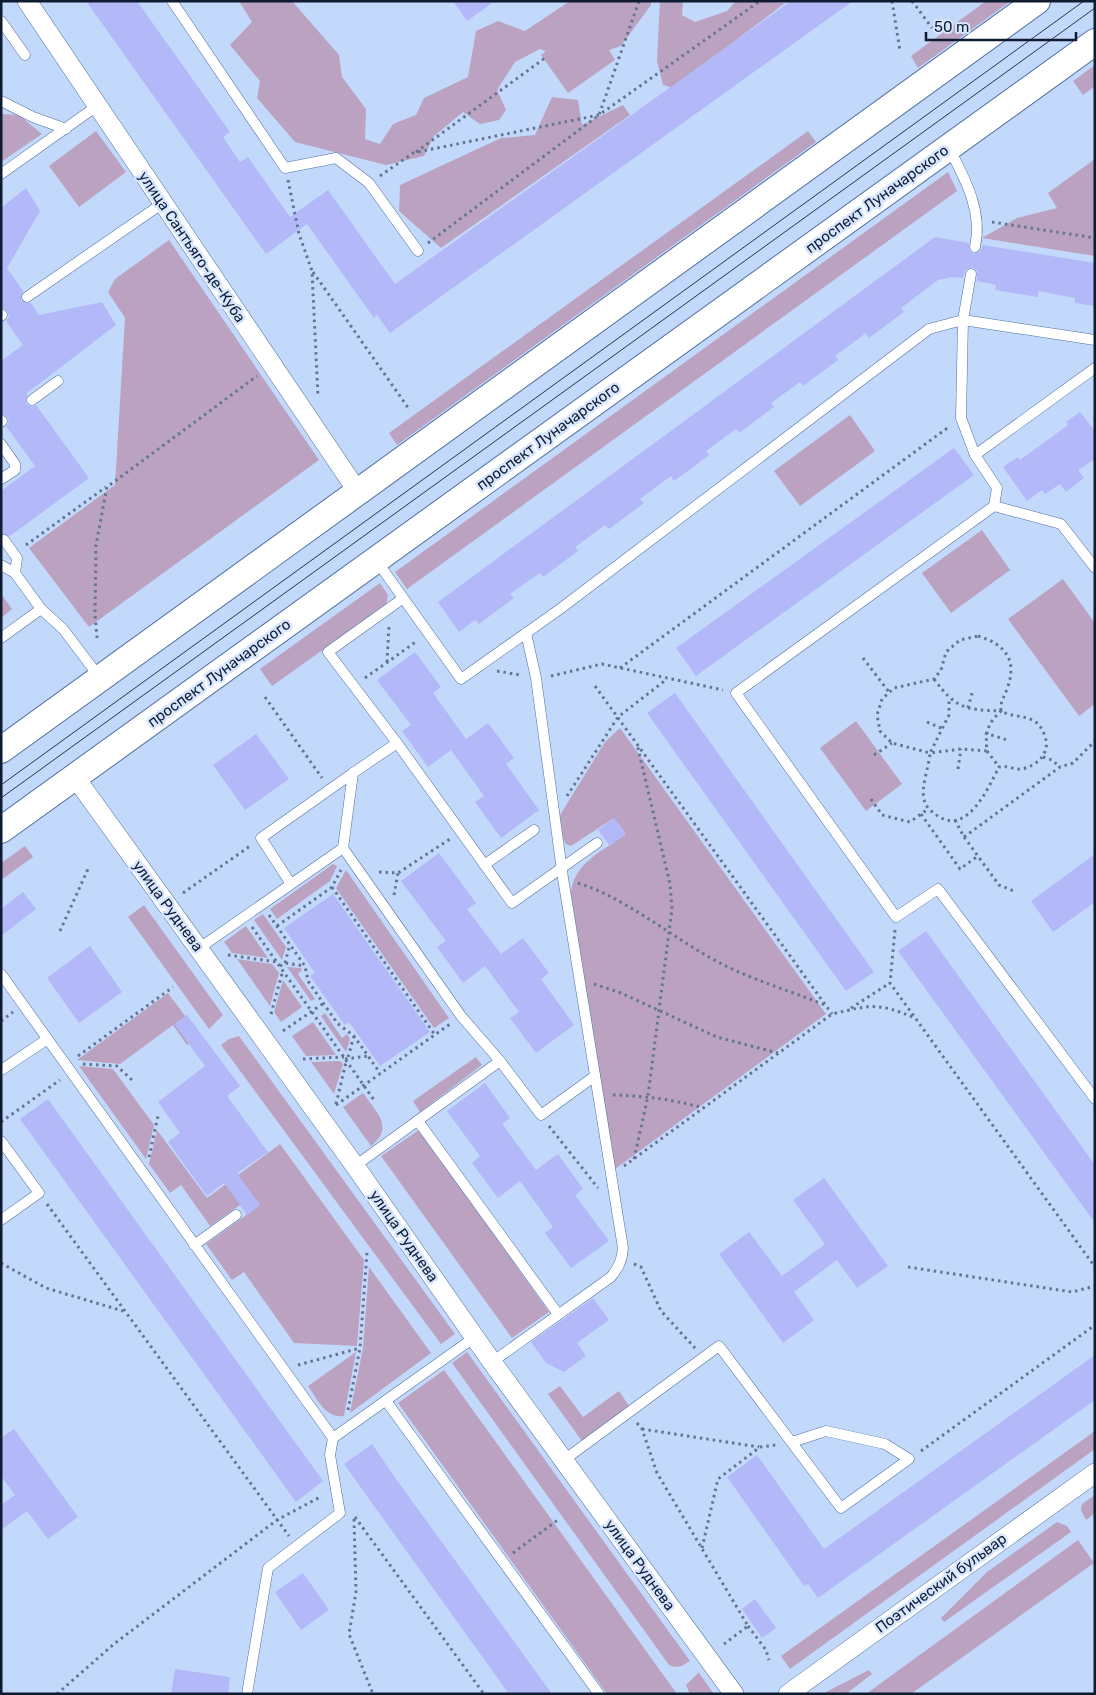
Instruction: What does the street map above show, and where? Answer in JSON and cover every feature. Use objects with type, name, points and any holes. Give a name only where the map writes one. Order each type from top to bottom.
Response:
[{"type":"main road","points":[[1,750],[1037,1]]},
{"type":"main road","name":"проспект Луначарского","points":[[1,830],[1095,42]]},
{"type":"street","name":"улица Сантьяго-де-Куба","points":[[27,1],[358,492]]},
{"type":"street","name":"улица Руднева","points":[[75,777],[355,1166],[492,1362],[734,1694]]},
{"type":"street","name":"Поэтический бульвар","points":[[788,1694],[1095,1473]]},
{"type":"lane","points":[[172,1],[285,168],[336,158],[369,184],[418,251]]},
{"type":"lane","points":[[1,21],[25,55]]},
{"type":"lane","points":[[1,101],[34,117],[66,129]]},
{"type":"lane","points":[[1,174],[97,106]]},
{"type":"lane","points":[[949,148],[969,186],[976,219],[975,247]]},
{"type":"lane","points":[[27,297],[163,204]]},
{"type":"lane","points":[[971,274],[963,320],[961,418],[975,455],[997,488],[994,506],[736,693],[896,917],[938,889],[1095,1099]]},
{"type":"lane","points":[[376,560],[461,679],[526,633],[929,329],[963,320],[1095,340]]},
{"type":"lane","points":[[975,455],[1095,368]]},
{"type":"lane","points":[[32,400],[58,381]]},
{"type":"lane","points":[[1,444],[16,464],[15,470],[1,480]]},
{"type":"lane","points":[[994,506],[1061,524],[1095,568]]},
{"type":"lane","points":[[4,540],[17,558],[15,573]]},
{"type":"lane","points":[[1,565],[15,573],[41,609],[63,629],[101,679]]},
{"type":"lane","points":[[402,598],[328,652],[397,743],[512,903],[563,873],[596,843]]},
{"type":"lane","points":[[1,638],[41,609]]},
{"type":"lane","points":[[492,1362],[611,1277],[618,1269],[622,1259],[613,1188],[563,873],[536,678],[526,633]]},
{"type":"lane","points":[[291,884],[261,838],[397,743]]},
{"type":"lane","points":[[352,773],[343,848],[461,1016],[500,1061],[541,1115],[595,1076]]},
{"type":"lane","points":[[484,865],[534,830]]},
{"type":"lane","points":[[198,949],[343,848]]},
{"type":"lane","points":[[1,974],[46,1040],[333,1438]]},
{"type":"lane","points":[[1,1070],[46,1040]]},
{"type":"lane","points":[[355,1166],[500,1061]]},
{"type":"lane","points":[[418,1121],[558,1314]]},
{"type":"lane","points":[[1,1142],[39,1193],[1,1220]]},
{"type":"lane","points":[[194,1245],[236,1215]]},
{"type":"lane","points":[[247,1694],[268,1568],[340,1513],[330,1454],[333,1438],[475,1337]]},
{"type":"lane","points":[[564,1460],[719,1346],[841,1508],[909,1459],[885,1444],[826,1431],[792,1442]]},
{"type":"lane","points":[[386,1401],[599,1694]]},
{"type":"path","points":[[599,115],[639,1]]},
{"type":"path","points":[[418,251],[599,115],[760,1]]},
{"type":"path","points":[[892,1],[900,51]]},
{"type":"path","points":[[912,1],[932,28]]},
{"type":"path","points":[[369,184],[546,58]]},
{"type":"path","points":[[413,154],[599,115]]},
{"type":"path","points":[[285,168],[299,234],[312,271],[409,409]]},
{"type":"path","points":[[976,219],[1095,238]]},
{"type":"path","points":[[312,271],[318,397]]},
{"type":"path","points":[[14,554],[272,366]]},
{"type":"path","points":[[620,668],[961,418]]},
{"type":"path","points":[[97,638],[95,614],[96,545],[107,487]]},
{"type":"path","points":[[388,662],[390,608]]},
{"type":"path","points":[[354,686],[428,633]]},
{"type":"path","points":[[987,751],[961,749],[930,753],[892,743],[880,731],[877,715],[882,699],[894,688],[934,680],[941,670],[946,652],[960,640],[978,636],[995,641],[1008,654],[1012,672],[1007,690],[1000,703],[1000,711],[991,721],[985,733],[987,751],[999,767]]},
{"type":"path","points":[[863,658],[888,692]]},
{"type":"path","points":[[602,664],[736,693]]},
{"type":"path","points":[[555,815],[618,717],[668,678]]},
{"type":"path","points":[[934,680],[949,700],[968,708],[1000,711],[1007,715],[1034,721],[1044,731],[1047,744],[1043,757],[1033,766],[1019,770],[1006,766],[999,767]]},
{"type":"path","points":[[595,686],[832,1014]]},
{"type":"path","points":[[968,708],[972,693]]},
{"type":"path","points":[[265,697],[330,789]]},
{"type":"path","points":[[949,700],[949,715],[930,753],[924,798],[928,808],[941,818],[955,820],[970,813],[981,803],[999,767]]},
{"type":"path","points":[[927,722],[943,729]]},
{"type":"path","points":[[985,733],[1007,740]]},
{"type":"path","points":[[964,837],[1060,767],[1074,763],[1095,741]]},
{"type":"path","points":[[874,756],[892,743]]},
{"type":"path","points":[[634,1159],[648,1096],[672,909],[670,884],[637,744]]},
{"type":"path","points":[[958,769],[961,749]]},
{"type":"path","points":[[1043,757],[1052,760],[1060,767]]},
{"type":"path","points":[[871,800],[882,815],[910,822],[928,808]]},
{"type":"path","points":[[920,814],[960,869],[978,856]]},
{"type":"path","points":[[955,820],[964,837],[999,885],[1014,891]]},
{"type":"path","points":[[359,871],[398,873],[460,831]]},
{"type":"path","points":[[183,893],[261,838]]},
{"type":"path","points":[[60,931],[88,869]]},
{"type":"path","points":[[563,873],[636,910],[670,933],[728,967],[825,1005]]},
{"type":"path","points":[[277,926],[332,887],[436,1035],[336,1104],[346,1059],[354,1036]]},
{"type":"path","points":[[269,915],[305,966],[308,981],[337,1023],[354,1036],[380,1074]]},
{"type":"path","points":[[245,916],[374,1100]]},
{"type":"path","points":[[896,917],[890,983],[1095,1267]]},
{"type":"path","points":[[271,1014],[281,968],[290,944]]},
{"type":"path","points":[[228,955],[277,962]]},
{"type":"path","points":[[284,963],[305,966]]},
{"type":"path","points":[[580,979],[621,993],[717,1037],[778,1054]]},
{"type":"path","points":[[847,1010],[890,983]]},
{"type":"path","points":[[1,1122],[173,987]]},
{"type":"path","points":[[283,1031],[324,1003]]},
{"type":"path","points":[[611,1176],[832,1014],[868,1006],[888,1007],[916,1018]]},
{"type":"path","points":[[303,1059],[346,1059],[368,1056]]},
{"type":"path","points":[[68,1069],[78,1063],[116,1066],[132,1080]]},
{"type":"path","points":[[598,1094],[648,1096],[680,1101],[703,1108]]},
{"type":"path","points":[[541,1115],[600,1190],[613,1188]]},
{"type":"path","points":[[144,1176],[158,1116]]},
{"type":"path","points":[[39,1193],[277,1520],[292,1540],[300,1544]]},
{"type":"path","points":[[344,1430],[360,1348],[367,1252]]},
{"type":"path","points":[[622,1259],[641,1267],[661,1311],[704,1358]]},
{"type":"path","points":[[1,1263],[46,1288],[125,1311]]},
{"type":"path","points":[[908,1267],[1072,1292],[1095,1286]]},
{"type":"path","points":[[909,1459],[1095,1325]]},
{"type":"path","points":[[283,1369],[360,1348]]},
{"type":"path","points":[[629,1412],[642,1428],[657,1473],[748,1626],[766,1650],[769,1660]]},
{"type":"path","points":[[642,1428],[760,1447],[792,1442]]},
{"type":"path","points":[[702,1548],[718,1479],[760,1447]]},
{"type":"path","points":[[57,1694],[114,1644],[277,1520],[336,1489]]},
{"type":"path","points":[[340,1513],[354,1516],[484,1694]]},
{"type":"path","points":[[354,1516],[356,1592],[349,1634],[371,1693]]},
{"type":"path","points":[[502,1561],[559,1518]]},
{"type":"path","points":[[724,1644],[748,1626]]},
{"type":"shaded area","points":[[239,1],[292,1],[339,55],[342,77],[366,109],[365,139],[380,144],[393,124],[416,115],[424,98],[468,77],[476,31],[498,21],[525,31],[570,1],[651,1],[651,5],[621,46],[609,50],[615,60],[568,93],[541,55],[546,51],[540,49],[515,62],[497,90],[506,110],[499,120],[480,124],[463,112],[434,136],[424,156],[386,165],[295,142],[257,98],[260,81],[230,45],[252,22]]},
{"type":"shaded area","points":[[660,1],[683,1],[682,15],[695,22],[727,11],[736,1],[785,3],[673,88],[663,85],[657,61]]},
{"type":"shaded area","points":[[986,1],[1011,1],[918,68],[911,56]]},
{"type":"shaded area","points":[[1095,65],[1095,86],[1083,95],[1073,81]]},
{"type":"shaded area","points":[[552,97],[578,100],[582,125],[623,105],[630,115],[441,248],[399,211],[400,185],[501,138],[535,135]]},
{"type":"shaded area","points":[[1,114],[19,115],[42,134],[1,162]]},
{"type":"shaded area","points":[[96,131],[126,172],[79,207],[49,166]]},
{"type":"shaded area","points":[[808,131],[816,142],[397,445],[389,433]]},
{"type":"shaded area","points":[[1095,159],[1095,256],[982,238],[1017,218],[1057,208],[1048,193]]},
{"type":"shaded area","points":[[948,172],[957,191],[407,589],[395,572]]},
{"type":"shaded area","points":[[169,240],[319,460],[89,627],[29,548],[115,485],[125,318],[108,292],[115,279]]},
{"type":"shaded area","points":[[850,415],[875,451],[800,506],[774,471]]},
{"type":"shaded area","points":[[982,530],[1010,570],[951,613],[922,573]]},
{"type":"shaded area","points":[[1063,579],[1095,623],[1095,704],[1079,716],[1008,619]]},
{"type":"shaded area","points":[[380,583],[388,595],[386,605],[272,686],[260,669]]},
{"type":"shaded area","points":[[1,594],[12,609],[1,618]]},
{"type":"shaded area","points":[[856,721],[902,784],[866,811],[820,748]]},
{"type":"shaded area","points":[[620,728],[826,1014],[615,1169],[571,894],[573,883],[583,866],[599,852],[626,834],[614,818],[571,846],[566,844],[563,838],[560,815],[605,742]]},
{"type":"shaded area","points":[[25,846],[33,857],[1,880],[1,863]]},
{"type":"shaded area","points":[[333,864],[337,866],[330,881],[277,919],[270,909]]},
{"type":"shaded area","points":[[346,870],[449,1018],[434,1028],[336,888]]},
{"type":"shaded area","points":[[144,905],[223,1015],[209,1029],[128,917]]},
{"type":"shaded area","points":[[263,914],[286,947],[282,960],[254,920]]},
{"type":"shaded area","points":[[246,926],[268,958],[232,953],[224,942]]},
{"type":"shaded area","points":[[237,959],[272,964],[279,973],[270,1006]]},
{"type":"shaded area","points":[[287,967],[301,968],[302,970],[298,974],[315,999],[311,1001]]},
{"type":"shaded area","points":[[283,980],[302,1007],[281,1022],[274,1012]]},
{"type":"shaded area","points":[[168,993],[200,1036],[187,1045],[173,1025],[120,1064],[77,1060]]},
{"type":"shaded area","points":[[325,1013],[342,1038],[347,1034],[350,1039],[346,1052],[321,1016]]},
{"type":"shaded area","points":[[313,1022],[336,1055],[306,1056],[292,1036]]},
{"type":"shaded area","points":[[239,1036],[455,1334],[441,1344],[221,1045],[229,1039]]},
{"type":"shaded area","points":[[476,1057],[482,1065],[420,1112],[413,1101]]},
{"type":"shaded area","points":[[340,1061],[343,1064],[334,1094],[311,1062]]},
{"type":"shaded area","points":[[79,1066],[113,1069],[154,1125],[146,1159]]},
{"type":"shaded area","points":[[363,1093],[378,1113],[382,1126],[382,1132],[371,1146],[343,1107]]},
{"type":"shaded area","points":[[157,1130],[207,1198],[280,1144],[364,1260],[357,1346],[294,1343],[244,1272],[232,1280],[206,1244],[260,1205],[253,1196],[210,1226],[181,1185],[170,1193],[149,1164]]},
{"type":"shaded area","points":[[419,1130],[549,1312],[512,1338],[381,1156]]},
{"type":"shaded area","points":[[369,1267],[431,1353],[350,1413],[363,1348]]},
{"type":"shaded area","points":[[356,1352],[344,1416],[332,1414],[323,1407],[308,1386]]},
{"type":"shaded area","points":[[467,1352],[690,1661],[675,1667],[669,1665],[452,1363]]},
{"type":"shaded area","points":[[444,1370],[677,1694],[607,1694],[398,1403]]},
{"type":"shaded area","points":[[560,1386],[583,1417],[619,1391],[629,1406],[582,1441],[548,1394]]},
{"type":"shaded area","points":[[1095,1431],[1095,1449],[790,1669],[781,1656]]},
{"type":"shaded area","points":[[1095,1495],[1095,1513],[1086,1520],[1081,1510],[1082,1504]]},
{"type":"shaded area","points":[[1057,1522],[1067,1526],[1071,1532],[944,1622],[941,1618],[987,1572]]},
{"type":"shaded area","points":[[1078,1540],[1094,1563],[911,1694],[866,1694]]},
{"type":"shaded area","points":[[869,1670],[872,1674],[846,1694],[822,1694]]},
{"type":"shaded area","points":[[699,1672],[714,1694],[690,1694],[686,1685]]},
{"type":"building","points":[[86,1],[137,1],[230,132],[223,137],[240,162],[248,157],[290,217],[328,190],[395,284],[791,1],[853,1],[390,333],[377,315],[374,318],[307,224],[266,254]]},
{"type":"building","points":[[453,1],[495,1],[467,21]]},
{"type":"building","points":[[26,188],[40,211],[7,268],[23,291],[21,300],[25,303],[31,303],[39,315],[102,302],[116,325],[27,393],[26,404],[32,407],[36,405],[89,478],[10,536],[1,534],[1,491],[35,466],[6,426],[9,422],[7,417],[1,414],[1,361],[23,345],[6,321],[9,316],[7,311],[1,308],[1,208]]},
{"type":"building","points":[[935,237],[969,243],[969,250],[974,254],[980,252],[983,245],[1095,263],[1095,306],[1075,303],[1075,298],[1038,291],[1038,297],[995,290],[996,285],[977,281],[977,271],[972,267],[965,270],[963,278],[952,277],[938,280],[901,308],[904,312],[869,338],[866,333],[835,356],[838,360],[803,386],[800,382],[771,403],[774,407],[739,433],[736,429],[706,451],[709,455],[692,468],[674,481],[671,476],[640,499],[644,503],[609,529],[605,525],[575,547],[578,551],[543,577],[540,573],[510,594],[514,598],[479,624],[475,620],[459,632],[438,602]]},
{"type":"building","points":[[1080,412],[1095,431],[1095,459],[1078,470],[1084,478],[1066,492],[1060,484],[1045,494],[1042,490],[1027,501],[1003,467],[1018,457],[1020,460],[1068,425],[1066,422]]},
{"type":"building","points":[[954,448],[974,475],[696,676],[676,648]]},
{"type":"building","points":[[415,652],[441,687],[433,693],[466,739],[488,723],[514,758],[506,764],[539,810],[501,838],[475,802],[484,796],[451,750],[428,767],[402,731],[411,725],[377,680]]},
{"type":"building","points":[[675,693],[874,972],[846,991],[647,713]]},
{"type":"building","points":[[256,734],[289,779],[245,810],[213,765]]},
{"type":"building","points":[[614,818],[626,834],[610,846],[598,830]]},
{"type":"building","points":[[439,853],[476,903],[467,909],[501,954],[523,938],[549,973],[541,979],[574,1025],[536,1053],[510,1018],[519,1012],[485,966],[463,983],[437,947],[446,941],[401,881]]},
{"type":"building","points":[[1095,854],[1095,902],[1053,932],[1031,901]]},
{"type":"building","points":[[23,892],[36,909],[1,936],[1,909]]},
{"type":"building","points":[[333,894],[430,1032],[380,1066],[349,1022],[345,1025],[310,976],[315,973],[284,928]]},
{"type":"building","points":[[926,931],[1095,1165],[1095,1223],[898,951]]},
{"type":"building","points":[[90,946],[122,992],[79,1023],[47,978]]},
{"type":"building","points":[[187,1015],[240,1086],[227,1096],[268,1152],[237,1173],[260,1205],[247,1215],[224,1183],[207,1196],[168,1142],[180,1133],[158,1102],[205,1066],[174,1024]]},
{"type":"building","points":[[485,1083],[510,1118],[502,1124],[536,1170],[558,1154],[583,1189],[575,1195],[609,1241],[571,1268],[545,1233],[553,1227],[520,1181],[498,1198],[472,1163],[480,1156],[447,1111]]},
{"type":"building","points":[[48,1099],[323,1481],[296,1502],[20,1119]]},
{"type":"building","points":[[824,1178],[888,1266],[857,1288],[837,1260],[794,1292],[814,1320],[783,1343],[719,1254],[749,1232],[782,1276],[825,1244],[793,1200]]},
{"type":"building","points":[[593,1298],[609,1320],[577,1343],[586,1356],[564,1372],[546,1363],[531,1342]]},
{"type":"building","points":[[1095,1355],[1095,1400],[818,1598],[808,1584],[804,1586],[727,1477],[757,1455],[824,1549]]},
{"type":"building","points":[[14,1429],[78,1517],[48,1539],[27,1511],[1,1530],[1,1505],[15,1495],[1,1476],[1,1438]]},
{"type":"building","points":[[372,1444],[552,1694],[509,1694],[344,1464]]},
{"type":"building","points":[[303,1573],[329,1610],[301,1630],[275,1592]]},
{"type":"building","points":[[755,1599],[776,1628],[762,1638],[742,1609]]},
{"type":"building","points":[[175,1669],[230,1677],[228,1694],[171,1694]]},
{"type":"tram line","points":[[1,785],[1084,1]]},
{"type":"tram line","points":[[1,798],[1095,8]]}]
